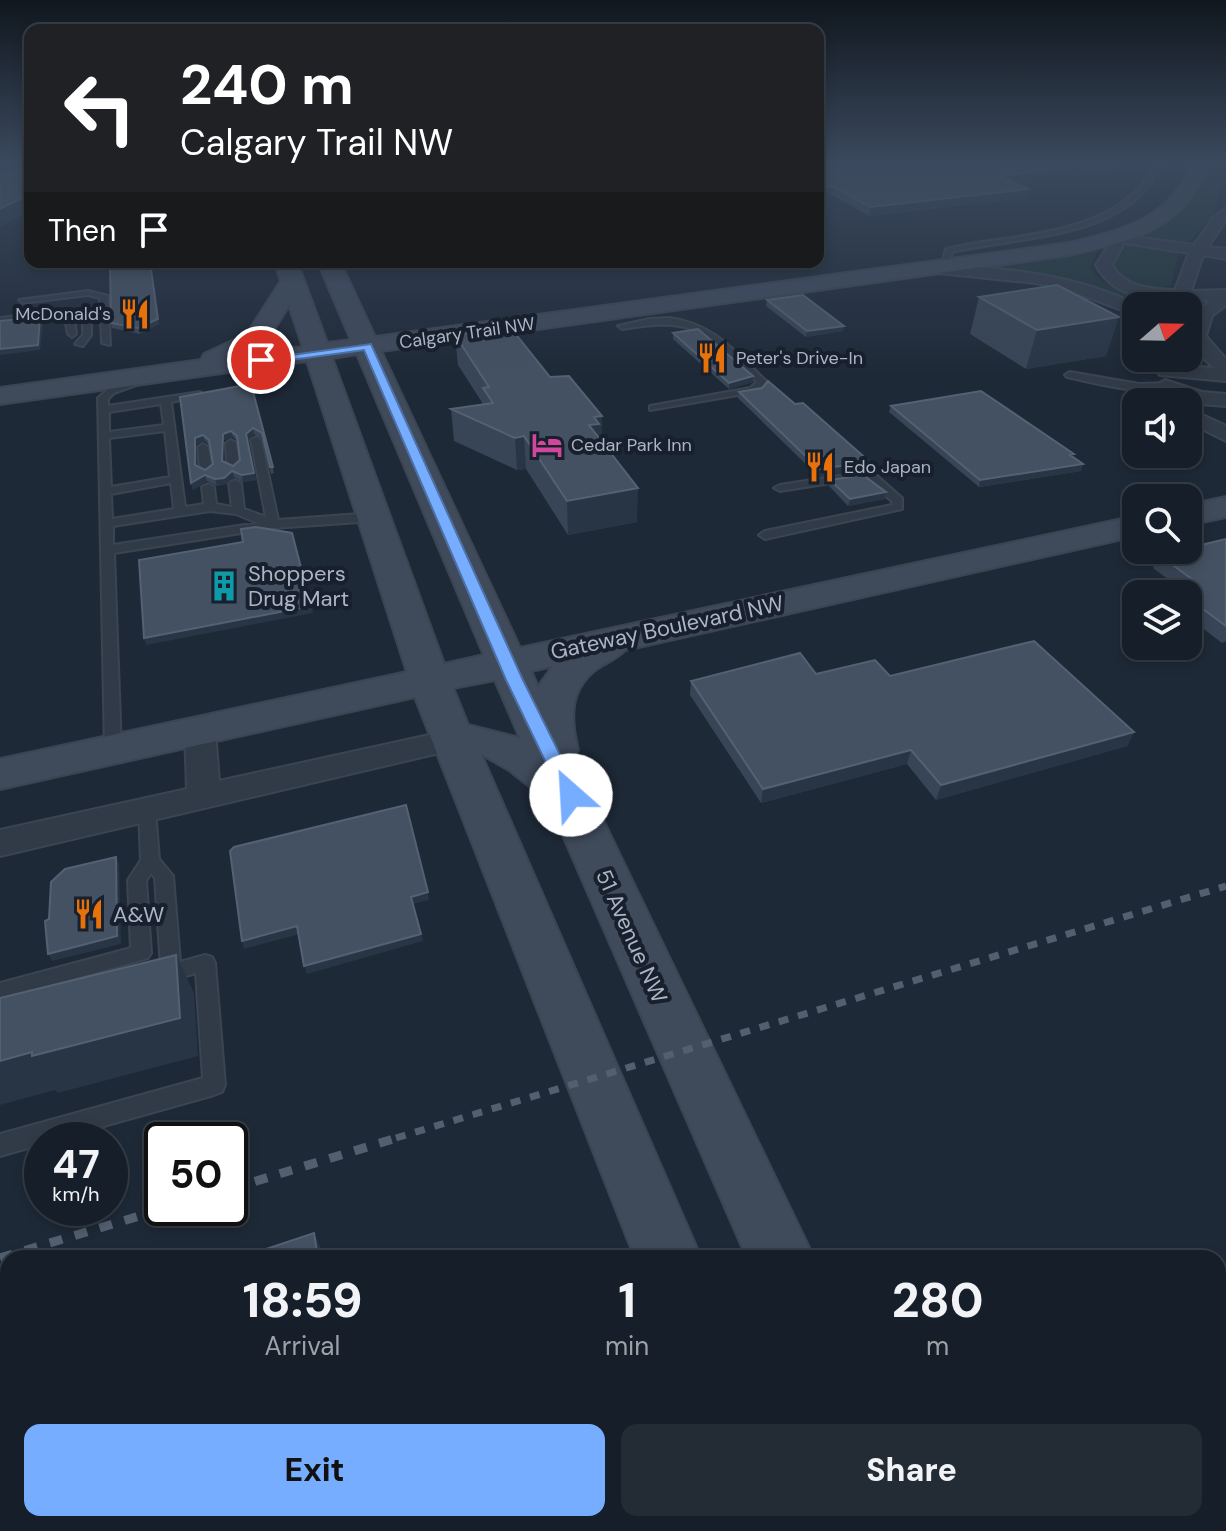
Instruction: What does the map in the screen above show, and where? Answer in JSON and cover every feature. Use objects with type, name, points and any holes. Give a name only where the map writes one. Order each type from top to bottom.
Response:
[{"type":"main road","name":"Calgary Trail NW","points":[[0,396],[940,269],[1046,253],[1124,233]]},
{"type":"main road","name":"51 Avenue NW","points":[[332,268],[507,661],[571,795],[622,915],[777,1250]]},
{"type":"main road","points":[[289,272],[452,740],[665,1250]]},
{"type":"main road","points":[[165,373],[237,351],[256,339],[289,272]]},
{"type":"main road","points":[[347,303],[361,317],[385,325],[491,329]]},
{"type":"main road","name":"Gateway Boulevard NW","points":[[0,774],[1122,529]]},
{"type":"main road","points":[[571,795],[549,726],[556,689],[590,654],[632,636]]},
{"type":"main road","points":[[452,740],[477,737],[498,743],[571,795]]},
{"type":"street","points":[[1184,292],[1208,233]]},
{"type":"street","name":"Calgary Trail NW","points":[[1115,237],[1226,254]]},
{"type":"street","points":[[1115,237],[1117,243],[1104,265],[1110,277],[1144,292]]},
{"type":"street","name":"Calgary Trail NW","points":[[940,269],[1045,279],[1101,294],[1122,304]]},
{"type":"street","points":[[1202,299],[1226,296]]},
{"type":"street","points":[[1226,296],[1204,314],[1197,336],[1203,348],[1226,371]]},
{"type":"street","points":[[1202,355],[1226,371]]},
{"type":"street","points":[[1169,379],[1226,371]]},
{"type":"street","points":[[1169,379],[1199,398],[1226,400]]},
{"type":"street","points":[[1202,422],[1226,435]]},
{"type":"street","points":[[200,731],[204,798]]},
{"type":"street","points":[[0,843],[452,740]]},
{"type":"lane","points":[[940,269],[949,251],[1040,233]]},
{"type":"lane","points":[[24,298],[88,293],[107,298],[107,343]]},
{"type":"lane","points":[[60,314],[72,317],[72,334]]},
{"type":"lane","points":[[0,321],[60,314],[87,315],[87,335],[80,344]]},
{"type":"lane","points":[[622,326],[674,319],[692,321],[762,382],[651,404]]},
{"type":"lane","points":[[113,750],[103,410],[106,394],[165,373]]},
{"type":"lane","points":[[1070,375],[1139,387],[1169,379]]},
{"type":"lane","points":[[103,410],[206,394]]},
{"type":"lane","points":[[166,400],[180,511]]},
{"type":"lane","points":[[104,436],[170,427]]},
{"type":"lane","points":[[256,440],[273,524]]},
{"type":"lane","points":[[231,443],[233,467]]},
{"type":"lane","points":[[203,447],[206,471]]},
{"type":"lane","points":[[765,535],[898,507],[898,500],[873,478],[864,475],[780,488]]},
{"type":"lane","points":[[106,491],[176,479]]},
{"type":"lane","points":[[235,483],[238,511]]},
{"type":"lane","points":[[208,487],[210,507]]},
{"type":"lane","points":[[107,523],[210,507],[238,511],[273,524]]},
{"type":"lane","points":[[107,550],[273,524],[374,517]]},
{"type":"lane","points":[[0,991],[141,953],[137,880],[150,861],[147,810]]},
{"type":"lane","points":[[150,861],[164,876],[171,972]]},
{"type":"lane","points":[[0,1145],[214,1085],[205,963],[140,980]]},
{"type":"green space","points":[[1145,233],[1197,233],[1189,242],[1137,238]]},
{"type":"green space","points":[[1139,243],[1180,250],[1171,286],[1142,288],[1112,273],[1118,252]]},
{"type":"green space","points":[[1098,248],[1091,267],[1096,275],[1113,287],[1130,292],[1122,292],[1122,301],[1070,281],[981,267]]},
{"type":"building","points":[[110,268],[151,268],[158,319],[138,328],[111,323]]},
{"type":"building","points":[[1057,285],[1119,317],[1037,330],[979,297]]},
{"type":"building","points":[[803,295],[844,326],[807,331],[767,300]]},
{"type":"building","points":[[40,317],[38,345],[0,349],[0,321]]},
{"type":"building","name":"Cedar Park Inn","points":[[511,328],[550,377],[569,376],[602,416],[594,417],[599,424],[589,425],[638,488],[567,501],[524,436],[515,438],[451,409],[493,403],[483,388],[489,387],[455,335]]},
{"type":"building","name":"Peter's Drive-In","points":[[698,329],[753,376],[729,383],[673,333]]},
{"type":"building","points":[[768,381],[795,404],[803,403],[870,462],[819,469],[739,392],[762,388]]},
{"type":"building","points":[[251,384],[273,467],[270,467],[262,433],[253,428],[246,434],[254,473],[242,475],[232,471],[224,478],[215,479],[205,475],[191,483],[180,397]],"holes":[[[231,431],[237,436],[240,460],[233,466],[222,461],[223,434]],[[203,435],[209,440],[213,464],[205,470],[195,465],[195,438]]]},
{"type":"building","points":[[981,391],[1074,454],[1070,455],[1083,464],[980,480],[891,406]]},
{"type":"building","points":[[863,475],[886,492],[850,499],[830,480]]},
{"type":"building","name":"Shoppers Drug Mart","points":[[256,527],[292,533],[311,606],[144,638],[139,560],[243,542],[241,529]]},
{"type":"building","points":[[1226,539],[1226,626],[1202,608],[1202,580],[1193,580],[1171,564],[1202,564],[1202,545]]},
{"type":"building","points":[[1034,641],[1134,732],[941,785],[911,750],[763,789],[691,681],[800,653],[816,674],[875,660],[890,676]]},
{"type":"building","points":[[406,805],[428,892],[411,897],[421,934],[304,966],[297,926],[242,941],[230,851],[234,847]]},
{"type":"building","name":"A&W","points":[[116,857],[117,936],[48,954],[45,921],[49,919],[51,882],[65,869]]},
{"type":"building","points":[[176,955],[180,1018],[32,1056],[32,1052],[0,1061],[0,998]]},
{"type":"building","points":[[314,1233],[317,1250],[263,1250]]},
{"type":"railway","points":[[396,1138],[1226,886]]},
{"type":"railway","points":[[248,1183],[403,1136]]},
{"type":"railway","points":[[27,1250],[144,1215]]},
{"type":"place","name":"McDonald's","points":[[135,314]]},
{"type":"place","name":"Peter's Drive-In","points":[[712,358]]},
{"type":"place","name":"Cedar Park Inn","points":[[547,445]]},
{"type":"place","name":"Edo Japan","points":[[820,467]]},
{"type":"place","name":"Shoppers Drug Mart","points":[[224,586]]},
{"type":"place","name":"A&W","points":[[89,914]]},
{"type":"route","points":[[261,360],[368,346],[515,680],[571,795]]}]
